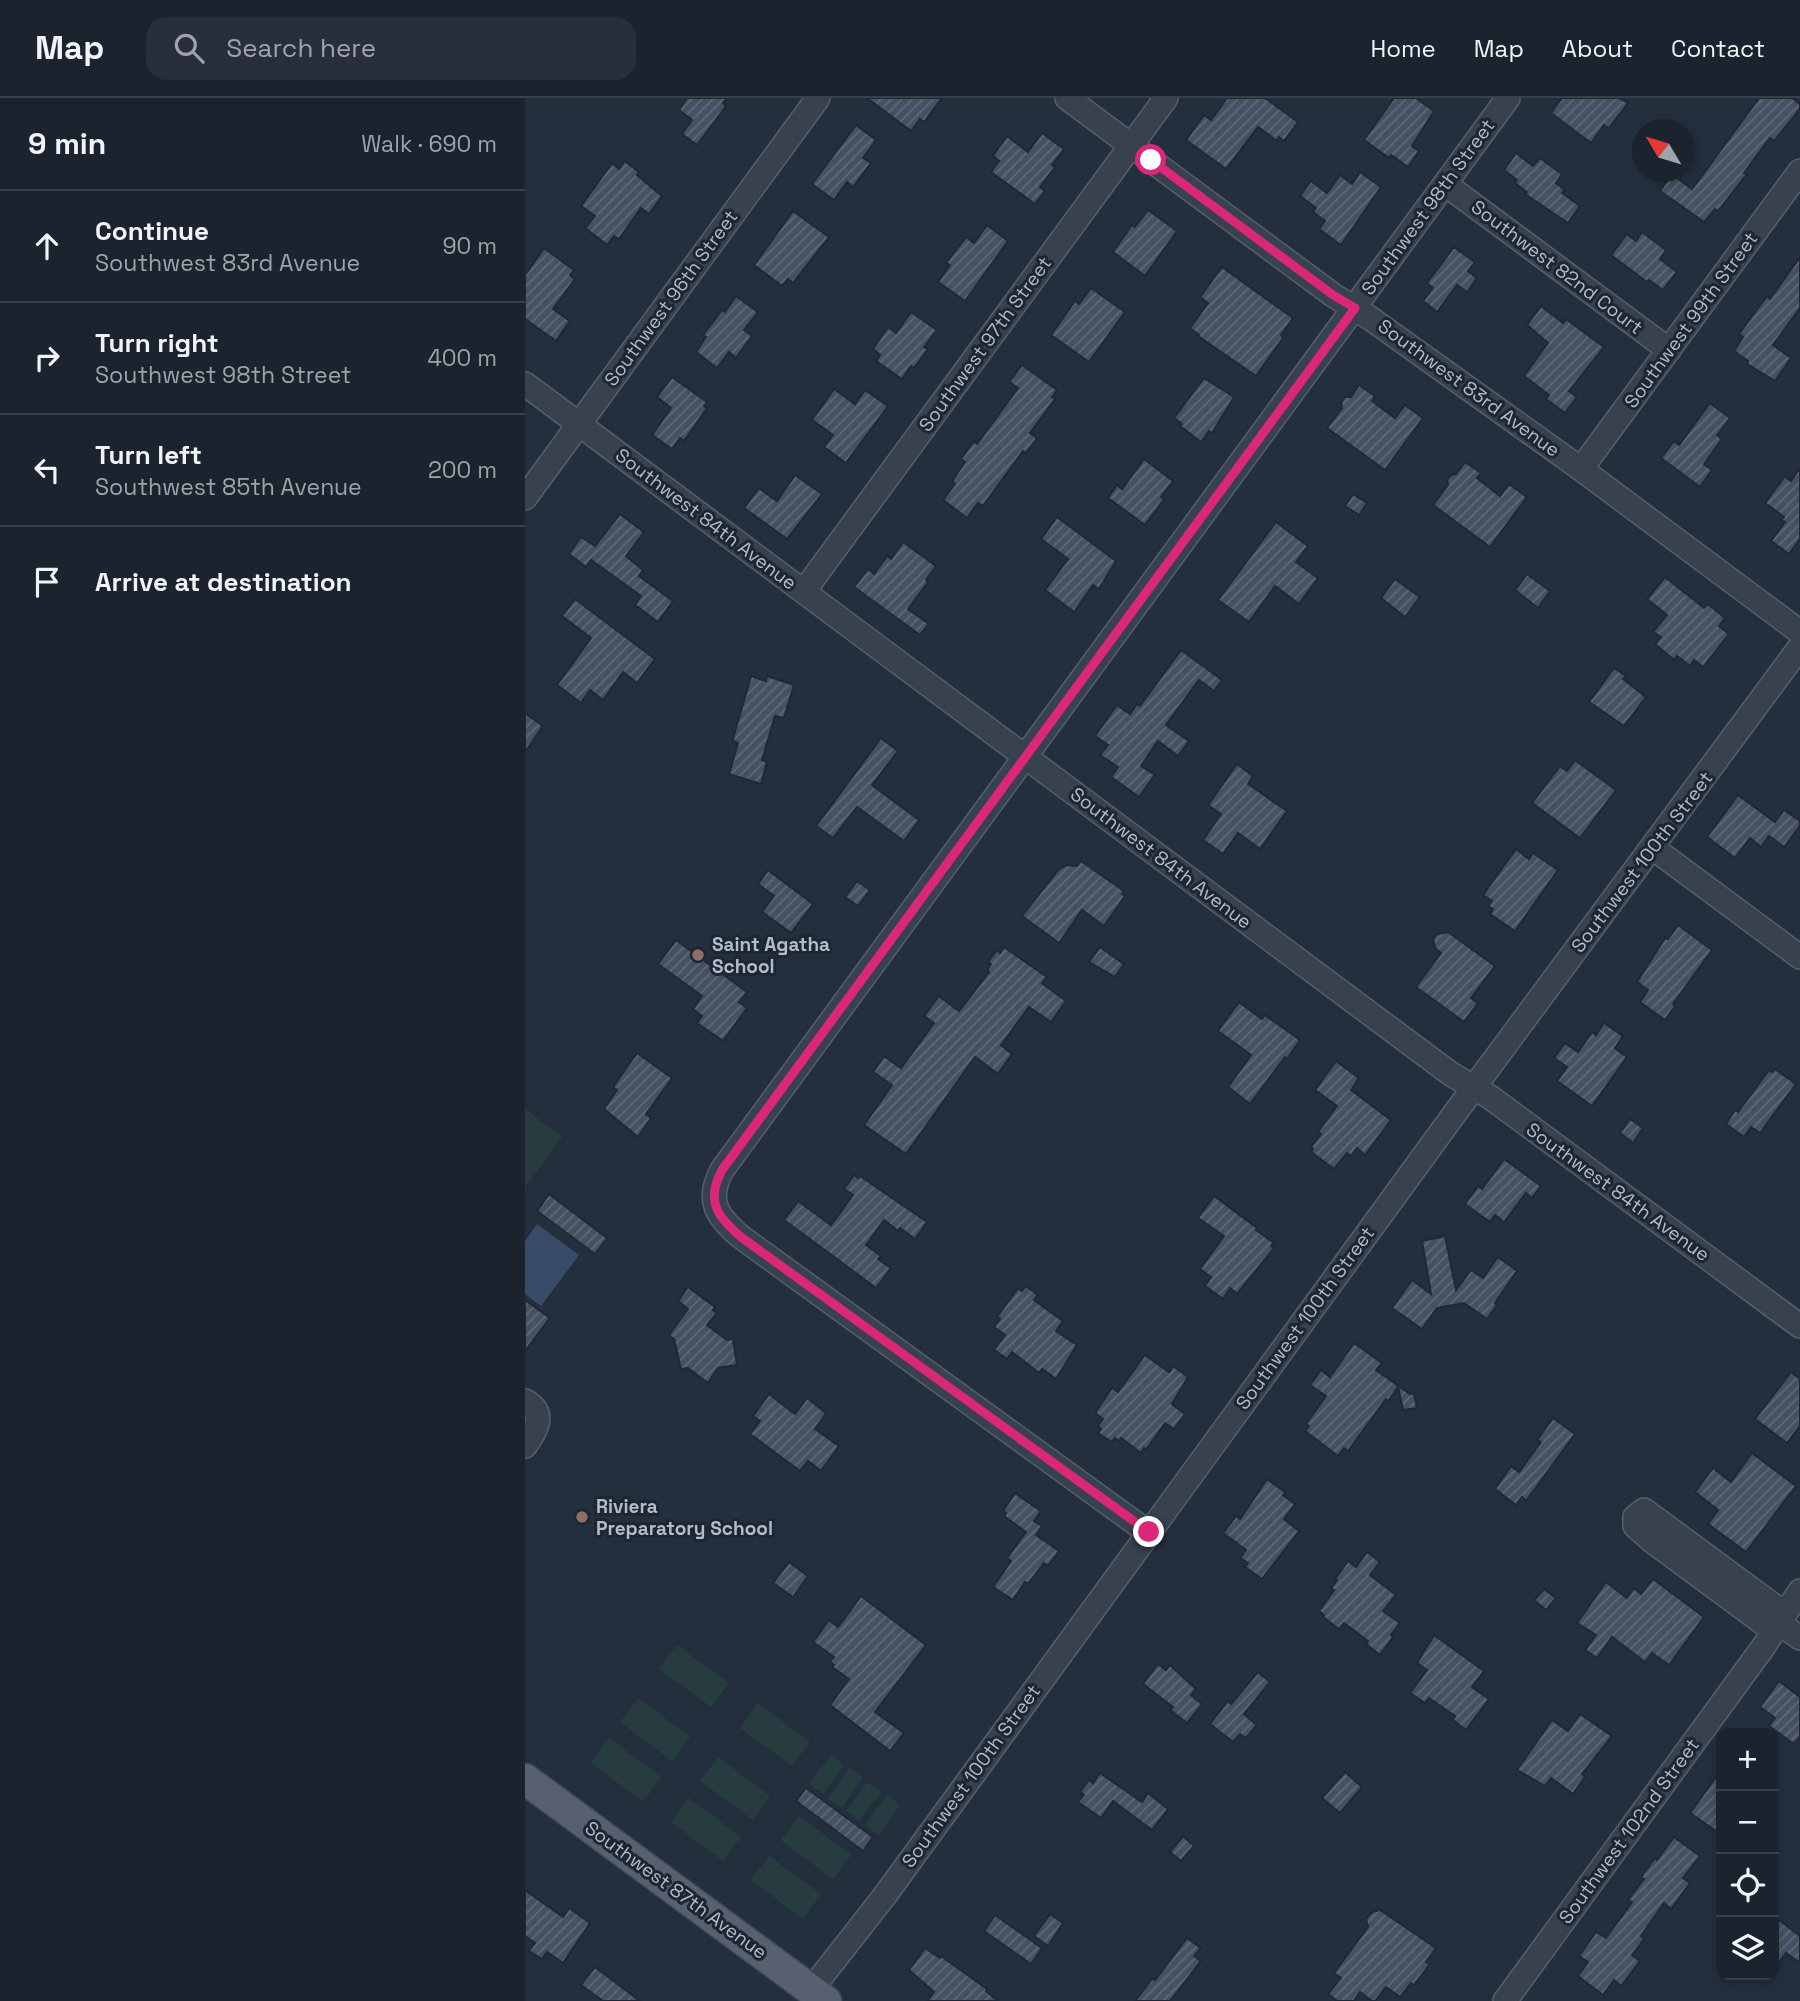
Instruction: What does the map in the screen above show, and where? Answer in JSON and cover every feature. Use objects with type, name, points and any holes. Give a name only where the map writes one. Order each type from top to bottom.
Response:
[{"type":"main road","name":"Southwest 87th Avenue","points":[[525,1779],[819,1996]]},
{"type":"street","name":"Southwest 96th Street","points":[[525,498],[818,98]]},
{"type":"street","name":"Southwest 83rd Avenue","points":[[1067,98],[1333,295],[1581,469],[1800,632]]},
{"type":"street","name":"Southwest 97th Street","points":[[804,591],[1166,98]]},
{"type":"street","name":"Southwest 98th Street","points":[[1149,1532],[741,1237],[724,1222],[714,1202],[713,1192],[722,1170],[1508,98]]},
{"type":"street","name":"Southwest 99th Street","points":[[1581,469],[1800,171]]},
{"type":"street","name":"Southwest 82nd Court","points":[[1445,184],[1669,350]]},
{"type":"street","name":"Southwest 84th Avenue","points":[[525,384],[1451,1074],[1490,1097],[1800,1326]]},
{"type":"street","name":"Southwest 100th Street","points":[[819,1996],[885,1894],[1800,647]]},
{"type":"street","points":[[1653,848],[1800,957]]},
{"type":"street","points":[[525,1401],[535,1408],[539,1420],[525,1446]]},
{"type":"street","points":[[1775,1628],[1644,1510],[1635,1517],[1635,1526],[1652,1541],[1775,1628],[1800,1638]]},
{"type":"street","name":"Southwest 102nd Street","points":[[1512,1992],[1800,1591]]},
{"type":"green space","points":[[525,1109],[562,1137],[525,1187]]},
{"type":"green space","points":[[677,1645],[729,1683],[711,1707],[659,1669]]},
{"type":"green space","points":[[638,1698],[690,1737],[672,1761],[620,1722]]},
{"type":"green space","points":[[758,1703],[810,1742],[792,1766],[740,1728]]},
{"type":"green space","points":[[609,1738],[661,1777],[643,1802],[591,1763]]},
{"type":"green space","points":[[831,1755],[844,1765],[823,1794],[809,1784]]},
{"type":"green space","points":[[718,1757],[770,1796],[753,1820],[700,1781]]},
{"type":"green space","points":[[850,1768],[863,1778],[842,1808],[828,1798]]},
{"type":"green space","points":[[867,1782],[881,1792],[859,1821],[846,1811]]},
{"type":"green space","points":[[887,1795],[900,1805],[879,1835],[865,1825]]},
{"type":"green space","points":[[689,1798],[741,1837],[723,1861],[671,1822]]},
{"type":"green space","points":[[799,1816],[851,1855],[833,1879],[781,1840]]},
{"type":"green space","points":[[769,1856],[821,1894],[803,1919],[751,1880]]},
{"type":"water","points":[[537,1224],[579,1255],[541,1306],[525,1294],[525,1241]]},
{"type":"building","points":[[687,98],[727,98],[723,103],[726,106],[697,145],[682,134],[692,120],[679,110]]},
{"type":"building","points":[[867,98],[942,98],[924,122],[920,119],[911,131]]},
{"type":"building","points":[[1227,98],[1265,98],[1298,122],[1284,141],[1279,137],[1277,141],[1258,127],[1226,169],[1186,140],[1204,115],[1211,120]]},
{"type":"building","points":[[1394,98],[1416,98],[1434,111],[1412,146],[1419,151],[1408,167],[1391,155],[1389,158],[1364,140]]},
{"type":"building","points":[[1562,98],[1619,98],[1628,103],[1609,128],[1604,125],[1591,143],[1551,113]]},
{"type":"building","points":[[1759,98],[1792,98],[1800,104],[1800,109],[1774,141],[1770,138],[1744,173],[1747,174],[1718,211],[1715,209],[1704,222],[1660,191],[1666,182],[1683,182],[1692,189]]},
{"type":"building","points":[[856,125],[876,140],[863,158],[871,163],[853,187],[847,182],[834,200],[812,184]]},
{"type":"building","points":[[1042,133],[1064,149],[1040,187],[1045,191],[1035,204],[991,172],[999,161],[993,156],[1007,136],[1028,152]]},
{"type":"building","points":[[1516,153],[1533,166],[1540,158],[1562,174],[1556,183],[1565,190],[1562,193],[1580,206],[1568,223],[1525,194],[1527,192],[1515,183],[1517,180],[1504,170]]},
{"type":"building","points":[[625,161],[662,196],[649,214],[641,208],[619,239],[614,236],[607,245],[585,228],[595,216],[581,206],[612,163],[619,169]]},
{"type":"building","points":[[1360,172],[1381,187],[1341,245],[1319,229],[1325,221],[1313,212],[1316,208],[1300,196],[1311,181],[1327,193],[1340,175],[1352,184]]},
{"type":"building","points":[[1148,210],[1177,231],[1145,276],[1113,252],[1132,225],[1135,227]]},
{"type":"building","points":[[793,211],[829,237],[793,283],[788,279],[782,286],[754,265]]},
{"type":"building","points":[[987,225],[1008,241],[965,301],[938,282],[950,265],[946,263],[966,237],[974,243]]},
{"type":"building","points":[[1642,232],[1666,250],[1660,259],[1677,272],[1663,290],[1649,280],[1647,282],[1611,255],[1627,234],[1636,241]]},
{"type":"building","points":[[1454,247],[1475,262],[1468,271],[1477,278],[1467,292],[1457,285],[1437,312],[1423,301],[1433,288],[1427,283]]},
{"type":"building","points":[[544,248],[574,270],[570,275],[575,279],[553,309],[570,321],[556,341],[525,319],[525,275]]},
{"type":"building","points":[[1800,257],[1800,308],[1773,345],[1791,358],[1775,381],[1747,364],[1748,361],[1734,351],[1743,337],[1739,334],[1767,296],[1770,299]]},
{"type":"building","points":[[1222,267],[1293,318],[1281,335],[1283,338],[1256,376],[1190,328],[1208,303],[1200,297]]},
{"type":"building","points":[[1091,288],[1125,312],[1089,362],[1051,335],[1075,301],[1079,304]]},
{"type":"building","points":[[736,296],[758,312],[744,330],[752,336],[736,358],[729,352],[717,368],[696,352],[706,337],[703,335]]},
{"type":"building","points":[[1541,306],[1563,323],[1566,319],[1604,347],[1569,391],[1577,397],[1565,413],[1546,399],[1549,395],[1524,376],[1548,343],[1527,325]]},
{"type":"building","points":[[911,312],[937,330],[924,347],[928,349],[902,379],[876,361],[880,355],[873,349],[888,327],[896,333]]},
{"type":"building","points":[[1022,365],[1057,390],[1052,397],[1055,399],[1030,433],[1037,438],[1026,453],[1023,451],[983,506],[978,503],[967,518],[943,500],[955,484],[952,481],[965,462],[961,459],[974,441],[977,444],[1018,388],[1009,382]]},
{"type":"building","points":[[672,377],[707,402],[704,406],[707,408],[684,441],[680,438],[672,449],[652,435],[671,408],[657,397]]},
{"type":"building","points":[[1204,378],[1234,397],[1212,433],[1209,431],[1201,442],[1174,418]]},
{"type":"building","points":[[1359,385],[1375,396],[1372,401],[1395,418],[1405,405],[1423,418],[1385,470],[1327,428],[1342,408],[1341,403],[1345,397],[1351,397]]},
{"type":"building","points":[[834,389],[855,404],[865,390],[888,406],[846,463],[824,447],[833,435],[812,420]]},
{"type":"building","points":[[1710,403],[1730,418],[1717,435],[1722,439],[1704,464],[1712,470],[1700,487],[1661,458],[1674,441],[1679,445]]},
{"type":"building","points":[[1144,459],[1173,481],[1145,525],[1108,498],[1117,485],[1122,489]]},
{"type":"building","points":[[1465,462],[1481,473],[1477,478],[1500,496],[1509,484],[1527,497],[1490,547],[1433,505],[1448,485],[1447,480],[1456,474]]},
{"type":"building","points":[[1800,468],[1800,539],[1789,554],[1771,541],[1785,522],[1781,520],[1784,517],[1765,503],[1785,476],[1791,481]]},
{"type":"building","points":[[795,475],[822,494],[787,539],[744,508],[759,488],[777,501]]},
{"type":"building","points":[[1353,494],[1367,503],[1359,515],[1345,506]]},
{"type":"building","points":[[620,514],[644,532],[626,556],[643,570],[639,576],[673,601],[658,622],[635,605],[641,596],[591,560],[586,567],[569,554],[581,537],[595,546]]},
{"type":"building","points":[[1057,517],[1116,561],[1099,589],[1093,585],[1074,612],[1045,590],[1068,559],[1041,539]]},
{"type":"building","points":[[1276,522],[1308,546],[1296,562],[1318,578],[1299,604],[1275,586],[1249,622],[1218,600]]},
{"type":"building","points":[[903,542],[936,566],[908,609],[929,624],[920,635],[854,587],[868,569],[874,574],[887,556],[891,559]]},
{"type":"building","points":[[1527,574],[1550,591],[1538,608],[1515,590]]},
{"type":"building","points":[[1665,577],[1704,608],[1708,604],[1725,618],[1719,626],[1729,634],[1703,667],[1694,660],[1690,666],[1677,656],[1674,660],[1655,644],[1661,637],[1653,632],[1667,615],[1647,599]]},
{"type":"building","points":[[1395,579],[1420,597],[1405,617],[1381,598]]},
{"type":"building","points":[[575,599],[655,659],[637,683],[623,672],[603,700],[590,690],[581,703],[557,685],[591,638],[562,616]]},
{"type":"building","points":[[1181,650],[1222,680],[1214,691],[1199,680],[1166,725],[1189,741],[1178,756],[1158,741],[1141,766],[1155,775],[1139,797],[1111,777],[1118,767],[1100,755],[1108,745],[1095,736],[1117,705],[1130,714],[1137,704],[1140,706]]},
{"type":"building","points":[[1614,668],[1626,676],[1623,679],[1646,697],[1624,726],[1589,702]]},
{"type":"building","points":[[751,676],[766,681],[767,676],[794,685],[784,718],[775,716],[762,760],[767,762],[761,784],[729,774],[738,743],[733,741],[734,735]]},
{"type":"building","points":[[525,713],[543,726],[525,752]]},
{"type":"building","points":[[881,738],[898,751],[872,785],[919,820],[904,841],[857,807],[833,838],[816,826]]},
{"type":"building","points":[[1575,760],[1616,790],[1580,838],[1532,803],[1560,766],[1567,771]]},
{"type":"building","points":[[1237,764],[1253,776],[1248,784],[1287,811],[1260,849],[1238,833],[1223,854],[1203,840],[1221,814],[1208,805]]},
{"type":"building","points":[[1738,795],[1775,822],[1784,810],[1800,821],[1800,826],[1784,847],[1769,836],[1761,847],[1750,838],[1735,858],[1707,837]]},
{"type":"building","points":[[1516,849],[1529,859],[1533,853],[1558,870],[1515,931],[1490,914],[1493,909],[1488,906],[1492,901],[1483,895]]},
{"type":"building","points":[[1081,861],[1124,891],[1122,894],[1125,896],[1104,926],[1082,910],[1059,943],[1022,916],[1059,869],[1067,865],[1077,866]]},
{"type":"building","points":[[768,870],[813,904],[791,933],[762,912],[774,896],[758,884]]},
{"type":"building","points":[[857,881],[870,890],[858,906],[845,897]]},
{"type":"building","points":[[1678,925],[1712,950],[1673,1004],[1675,1006],[1665,1020],[1640,1002],[1648,990],[1637,982],[1665,938],[1668,939]]},
{"type":"building","points":[[1448,932],[1495,966],[1471,998],[1478,1003],[1464,1022],[1416,987],[1441,953],[1435,948],[1433,939],[1437,934]]},
{"type":"building","points":[[676,940],[747,992],[739,1002],[747,1008],[723,1041],[697,1023],[702,1016],[693,1009],[702,996],[658,964]]},
{"type":"building","points":[[1004,947],[1047,977],[1042,983],[1066,1001],[1051,1022],[1029,1007],[1001,1045],[1012,1054],[998,1074],[975,1057],[906,1154],[864,1125],[892,1085],[873,1072],[884,1056],[901,1068],[934,1023],[924,1016],[939,996],[959,1011],[989,972],[987,971],[991,964],[988,962],[997,950],[1000,953]]},
{"type":"building","points":[[1100,947],[1124,964],[1115,977],[1089,962]]},
{"type":"building","points":[[1239,1002],[1262,1019],[1265,1015],[1300,1040],[1250,1104],[1228,1087],[1251,1055],[1218,1031]]},
{"type":"building","points":[[1604,1023],[1623,1036],[1615,1048],[1627,1057],[1592,1106],[1557,1081],[1567,1067],[1554,1058],[1565,1043],[1578,1052],[1592,1032],[1596,1035]]},
{"type":"building","points":[[637,1053],[672,1078],[646,1114],[651,1118],[638,1137],[604,1109],[617,1090],[613,1087]]},
{"type":"building","points":[[1336,1061],[1359,1078],[1351,1090],[1391,1120],[1365,1155],[1357,1148],[1351,1156],[1347,1153],[1334,1169],[1311,1152],[1311,1147],[1321,1134],[1318,1132],[1337,1106],[1315,1090]]},
{"type":"building","points":[[1775,1069],[1796,1084],[1760,1133],[1751,1127],[1744,1137],[1726,1124],[1769,1070],[1772,1072]]},
{"type":"building","points":[[1630,1119],[1643,1128],[1633,1143],[1620,1133]]},
{"type":"building","points":[[1504,1159],[1541,1186],[1532,1198],[1526,1193],[1504,1222],[1495,1215],[1490,1222],[1465,1204],[1478,1186],[1482,1189]]},
{"type":"building","points":[[854,1175],[858,1178],[860,1176],[927,1222],[915,1239],[884,1220],[866,1245],[881,1256],[878,1259],[891,1268],[876,1288],[784,1220],[798,1201],[831,1225],[853,1195],[844,1189]]},
{"type":"building","points":[[549,1194],[607,1238],[595,1254],[537,1211]]},
{"type":"building","points":[[1214,1196],[1274,1243],[1271,1246],[1274,1248],[1237,1294],[1230,1288],[1223,1299],[1205,1286],[1211,1277],[1200,1269],[1224,1236],[1198,1218]]},
{"type":"building","points":[[1445,1236],[1456,1290],[1471,1270],[1483,1278],[1498,1257],[1517,1271],[1487,1319],[1464,1303],[1437,1308],[1422,1329],[1392,1308],[1412,1280],[1431,1294],[1422,1241]]},
{"type":"building","points":[[1026,1286],[1038,1295],[1034,1300],[1063,1321],[1056,1331],[1077,1345],[1056,1379],[1042,1369],[1039,1373],[1012,1352],[1007,1359],[994,1350],[1005,1335],[994,1327],[1000,1319],[997,1317],[1018,1288],[1022,1291]]},
{"type":"building","points":[[688,1287],[715,1307],[713,1310],[717,1313],[707,1325],[727,1340],[733,1339],[737,1365],[718,1368],[708,1383],[688,1368],[681,1369],[674,1339],[669,1335],[688,1309],[678,1301]]},
{"type":"building","points":[[525,1300],[550,1318],[525,1351]]},
{"type":"building","points":[[1354,1343],[1382,1363],[1376,1370],[1410,1394],[1414,1394],[1417,1408],[1403,1410],[1398,1387],[1348,1451],[1344,1448],[1338,1456],[1305,1431],[1309,1426],[1306,1424],[1326,1396],[1310,1385],[1321,1370],[1330,1377]]},
{"type":"building","points":[[1145,1355],[1169,1372],[1173,1366],[1188,1377],[1172,1404],[1185,1414],[1174,1429],[1165,1423],[1141,1453],[1121,1438],[1119,1441],[1115,1438],[1112,1442],[1098,1433],[1101,1429],[1098,1426],[1103,1419],[1095,1413],[1112,1388],[1118,1392]]},
{"type":"building","points":[[1791,1372],[1800,1379],[1800,1426],[1787,1443],[1755,1419]]},
{"type":"building","points":[[769,1394],[795,1414],[807,1398],[826,1413],[815,1429],[839,1446],[821,1471],[808,1461],[800,1471],[750,1434],[760,1421],[753,1416]]},
{"type":"building","points":[[1553,1418],[1575,1434],[1526,1501],[1522,1497],[1516,1505],[1495,1489],[1511,1466],[1519,1472],[1541,1442],[1537,1440]]},
{"type":"building","points":[[1752,1453],[1796,1486],[1746,1552],[1708,1524],[1718,1510],[1695,1492],[1713,1468],[1731,1482]]},
{"type":"building","points":[[1267,1479],[1285,1492],[1283,1495],[1295,1504],[1284,1519],[1299,1531],[1262,1579],[1245,1567],[1248,1563],[1240,1558],[1246,1550],[1223,1533],[1236,1516],[1240,1519]]},
{"type":"building","points":[[1015,1493],[1041,1511],[1034,1521],[1042,1526],[1036,1535],[1059,1551],[1048,1566],[1044,1563],[1028,1584],[1025,1582],[1013,1600],[993,1587],[1011,1561],[1007,1558],[1026,1532],[1004,1516],[1006,1513],[1003,1511]]},
{"type":"building","points":[[1367,1552],[1380,1562],[1370,1575],[1396,1595],[1383,1611],[1400,1623],[1380,1655],[1366,1644],[1368,1641],[1344,1623],[1339,1629],[1319,1611],[1334,1590],[1331,1588],[1337,1580],[1335,1579],[1348,1561],[1356,1567]]},
{"type":"building","points":[[789,1562],[808,1576],[793,1597],[773,1583]]},
{"type":"building","points":[[1653,1579],[1704,1617],[1669,1665],[1652,1653],[1645,1662],[1612,1637],[1597,1658],[1585,1650],[1596,1635],[1577,1623],[1606,1582],[1627,1598],[1634,1588],[1641,1594]]},
{"type":"building","points":[[1544,1589],[1556,1598],[1546,1610],[1534,1600]]},
{"type":"building","points":[[861,1596],[926,1645],[875,1712],[904,1733],[890,1751],[830,1705],[849,1679],[832,1667],[834,1665],[830,1662],[834,1657],[813,1642],[829,1620],[838,1627]]},
{"type":"building","points":[[1434,1635],[1484,1671],[1472,1687],[1489,1699],[1466,1730],[1453,1720],[1455,1716],[1429,1698],[1425,1703],[1410,1693],[1427,1670],[1417,1663]]},
{"type":"building","points":[[1158,1664],[1166,1670],[1170,1665],[1196,1689],[1191,1695],[1202,1704],[1187,1723],[1170,1710],[1173,1707],[1143,1684]]},
{"type":"building","points":[[1258,1672],[1270,1682],[1244,1714],[1257,1725],[1246,1738],[1240,1734],[1233,1742],[1210,1724],[1228,1701],[1231,1704]]},
{"type":"building","points":[[1779,1681],[1800,1697],[1800,1737],[1794,1744],[1779,1733],[1779,1728],[1769,1726],[1775,1718],[1760,1707]]},
{"type":"building","points":[[1580,1714],[1612,1736],[1582,1774],[1585,1777],[1573,1794],[1551,1778],[1545,1786],[1517,1770],[1552,1720],[1568,1731]]},
{"type":"building","points":[[1345,1772],[1362,1787],[1340,1813],[1322,1798]]},
{"type":"building","points":[[1100,1773],[1142,1802],[1148,1793],[1168,1809],[1152,1830],[1113,1801],[1101,1818],[1078,1802],[1084,1795],[1080,1792],[1089,1780],[1093,1783]]},
{"type":"building","points":[[1716,1777],[1716,1831],[1690,1813]]},
{"type":"building","points":[[806,1788],[873,1837],[863,1851],[796,1801]]},
{"type":"building","points":[[1183,1836],[1194,1846],[1181,1861],[1170,1852]]},
{"type":"building","points":[[1674,1837],[1700,1856],[1683,1878],[1690,1883],[1671,1909],[1664,1903],[1641,1936],[1644,1939],[1632,1955],[1640,1961],[1621,1986],[1614,1980],[1603,1995],[1578,1976],[1588,1962],[1579,1956],[1596,1932],[1606,1938],[1632,1902],[1628,1900],[1644,1879],[1641,1877]]},
{"type":"building","points":[[525,1890],[563,1917],[569,1908],[590,1923],[563,1963],[547,1952],[542,1959],[529,1951],[535,1943],[525,1936]]},
{"type":"building","points":[[1380,1910],[1436,1948],[1426,1962],[1430,1964],[1414,1985],[1411,1983],[1400,1997],[1386,1987],[1375,2001],[1360,1992],[1354,2001],[1337,2001],[1328,1994],[1341,1978],[1334,1973],[1368,1927],[1366,1919],[1372,1912]]},
{"type":"building","points":[[1050,1914],[1063,1923],[1048,1946],[1034,1936]]},
{"type":"building","points":[[995,1915],[1042,1948],[1031,1964],[984,1931]]},
{"type":"building","points":[[1779,1920],[1800,1936],[1800,1963],[1786,1953],[1779,1963]]},
{"type":"building","points":[[1187,1938],[1201,1948],[1194,1956],[1201,1961],[1170,2001],[1135,2001],[1152,1979],[1155,1980]]},
{"type":"building","points":[[925,1948],[940,1958],[941,1956],[987,1989],[998,2001],[927,2001],[934,1992],[909,1970]]},
{"type":"building","points":[[595,1967],[640,2001],[603,2001],[581,1985]]},
{"type":"place","name":"Saint Agatha School","points":[[698,955]]},
{"type":"place","name":"Riviera Preparatory School","points":[[582,1517]]},
{"type":"route","points":[[1149,1532],[741,1237],[724,1222],[714,1202],[713,1192],[722,1170],[1355,308],[1333,295],[1151,160]]}]
